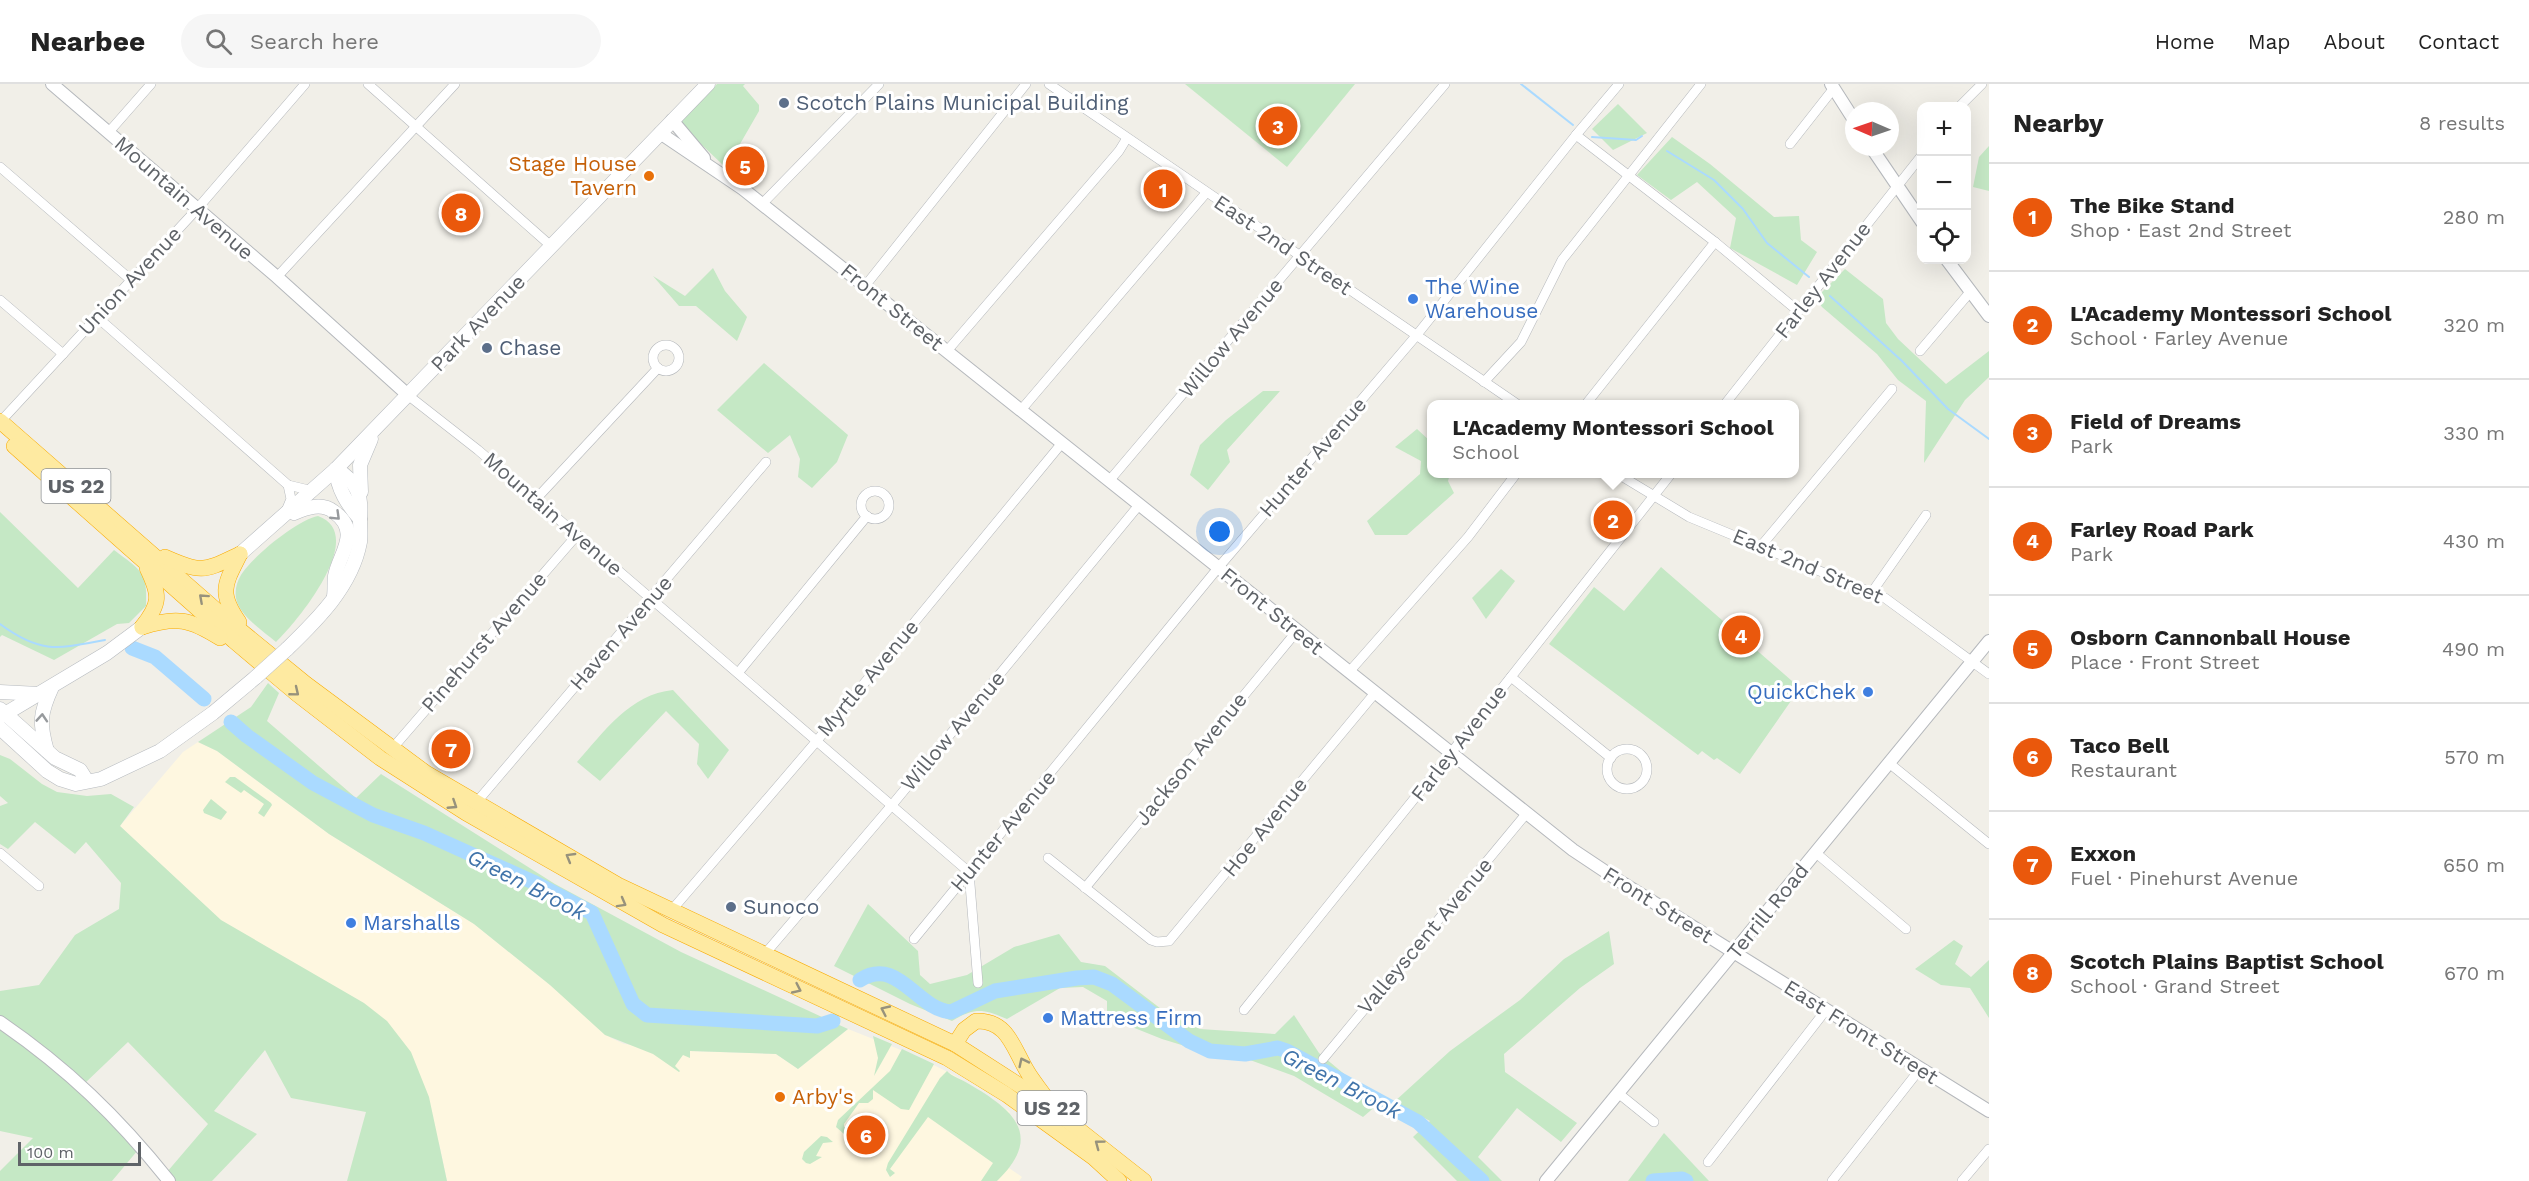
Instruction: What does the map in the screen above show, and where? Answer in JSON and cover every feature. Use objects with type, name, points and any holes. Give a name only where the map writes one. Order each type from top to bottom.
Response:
[{"type":"highway","name":"US 22","points":[[0,421],[241,638],[297,694],[380,758],[466,813],[663,925],[938,1054],[977,1076],[1078,1146],[1119,1181]]},
{"type":"highway","name":"US 22","points":[[0,434],[147,555]]},
{"type":"highway","points":[[147,555],[204,570],[240,554]]},
{"type":"highway","points":[[142,627],[174,619],[193,623],[220,638],[241,638],[225,597],[228,578],[240,554]]},
{"type":"highway","points":[[142,627],[153,613],[157,598],[147,555]]},
{"type":"highway","name":"US 22","points":[[241,638],[306,684],[391,750],[475,804],[618,885],[955,1044],[1055,1110],[1144,1181]]},
{"type":"highway","points":[[955,1044],[964,1030],[976,1021],[995,1023],[1009,1035],[1026,1070],[1055,1110]]},
{"type":"main road","name":"Park Avenue","points":[[240,554],[336,470],[409,396],[660,133],[700,87]]},
{"type":"main road","points":[[0,728],[47,771],[60,779],[76,784],[101,779],[127,769],[160,751],[227,702],[287,649],[334,598],[357,553],[363,507],[360,465],[377,427]]},
{"type":"main road","points":[[336,470],[349,479],[361,495]]},
{"type":"main road","points":[[336,470],[340,489],[360,519]]},
{"type":"main road","points":[[283,517],[306,508],[320,507],[331,510],[343,521],[347,542],[335,576],[334,598]]},
{"type":"main road","points":[[87,781],[80,770],[64,764],[2,713],[53,687],[107,653],[142,627]]},
{"type":"main road","points":[[47,751],[41,715],[53,687]]},
{"type":"main road","points":[[0,692],[39,694]]},
{"type":"main road","points":[[0,745],[24,751]]},
{"type":"street","name":"Mountain Avenue","points":[[52,84],[277,277],[409,396],[536,499],[969,872]]},
{"type":"street","points":[[108,133],[151,84]]},
{"type":"street","name":"Union Avenue","points":[[0,421],[197,208],[305,84]]},
{"type":"street","points":[[369,84],[551,246]]},
{"type":"street","points":[[277,277],[455,84]]},
{"type":"street","points":[[762,204],[879,84]]},
{"type":"street","points":[[865,286],[1026,84]]},
{"type":"street","name":"East 2nd Street","points":[[1049,84],[1510,400]]},
{"type":"street","name":"Willow Avenue","points":[[1109,481],[1445,84]]},
{"type":"street","name":"Hunter Avenue","points":[[914,939],[1218,568],[1416,336],[1575,135],[1619,84]]},
{"type":"street","points":[[1484,382],[1521,342],[1562,260],[1701,84]]},
{"type":"street","points":[[1964,102],[1982,84]]},
{"type":"street","points":[[1790,144],[1833,86],[1845,105]]},
{"type":"street","name":"Front Street","points":[[672,120],[708,164]]},
{"type":"street","name":"Front Street","points":[[660,133],[669,141],[708,164],[762,204],[1526,814],[1588,861],[1734,952]]},
{"type":"street","points":[[1575,135],[1715,242],[1798,311]]},
{"type":"street","points":[[947,351],[1119,151],[1127,138]]},
{"type":"street","points":[[1877,156],[1917,215]]},
{"type":"street","name":"Farley Avenue","points":[[1729,400],[1921,156]]},
{"type":"street","points":[[0,167],[131,280]]},
{"type":"street","points":[[1021,410],[1206,193]]},
{"type":"street","points":[[1590,400],[1715,242]]},
{"type":"street","points":[[1950,264],[1989,316]]},
{"type":"street","points":[[1920,351],[1971,291]]},
{"type":"street","points":[[0,300],[63,354]]},
{"type":"street","points":[[97,317],[288,485],[313,491]]},
{"type":"street","points":[[536,499],[658,368]]},
{"type":"street","points":[[1761,546],[1892,389]]},
{"type":"street","name":"Myrtle Avenue","points":[[671,911],[817,741],[1062,444]]},
{"type":"street","name":"Haven Avenue","points":[[475,804],[652,599],[766,462]]},
{"type":"street","points":[[1349,672],[1468,537],[1513,478]]},
{"type":"street","name":"East 2nd Street","points":[[1624,478],[1689,517],[1872,592],[1902,609],[1989,674]]},
{"type":"street","name":"Farley Avenue","points":[[1244,1010],[1668,478]]},
{"type":"street","points":[[283,517],[291,499],[288,485]]},
{"type":"street","name":"Willow Avenue","points":[[764,955],[892,805],[1139,505]]},
{"type":"street","points":[[1872,592],[1926,515]]},
{"type":"street","points":[[738,673],[867,516]]},
{"type":"street","name":"Pinehurst Avenue","points":[[391,750],[577,535]]},
{"type":"street","name":"Jackson Avenue","points":[[1085,888],[1298,631]]},
{"type":"street","name":"Terrill Road","points":[[1546,1181],[1989,641]]},
{"type":"street","points":[[1511,677],[1611,758]]},
{"type":"street","name":"Hoe Avenue","points":[[1085,888],[1146,936],[1157,942],[1169,941],[1375,693]]},
{"type":"street","points":[[1622,750],[1636,752],[1645,760],[1647,766],[1645,778],[1631,789],[1618,787],[1608,775],[1607,769],[1611,758],[1622,750]]},
{"type":"street","points":[[1889,763],[1989,844]]},
{"type":"street","name":"Valleyscent Avenue","points":[[1323,1059],[1526,814]]},
{"type":"street","points":[[0,853],[39,886]]},
{"type":"street","points":[[1816,853],[1906,929]]},
{"type":"street","points":[[1048,858],[1085,888]]},
{"type":"street","points":[[969,872],[978,983]]},
{"type":"street","name":"East Front Street","points":[[1734,952],[1989,1112]]},
{"type":"street","points":[[1708,1162],[1826,1010]]},
{"type":"street","points":[[0,1022],[43,1051],[94,1096],[169,1181]]},
{"type":"street","points":[[1832,1181],[1920,1069]]},
{"type":"street","points":[[1618,1093],[1654,1122]]},
{"type":"street","points":[[1962,1181],[1989,1149]]},
{"type":"shaded area","points":[[198,742],[217,751],[329,834],[474,924],[611,1038],[624,1044],[690,1051],[776,1054],[798,1069],[848,1029],[911,1054],[954,1075],[1010,1112],[983,1150],[1022,1177],[1019,1181],[447,1181],[439,1143],[273,952],[221,921],[120,826],[183,752]]},
{"type":"green space","points":[[717,84],[745,84],[743,86],[759,105],[759,111],[740,144],[723,165],[683,127],[682,121]]},
{"type":"green space","points":[[1185,84],[1355,84],[1287,167]]},
{"type":"green space","points":[[1618,104],[1647,133],[1613,150],[1592,129]]},
{"type":"green space","points":[[1672,137],[1710,164],[1774,217],[1799,216],[1801,240],[1817,252],[1797,285],[1730,248],[1736,218],[1697,182],[1671,200],[1637,175]]},
{"type":"green space","points":[[1989,146],[1989,191],[1973,187],[1979,157]]},
{"type":"green space","points":[[713,268],[725,291],[747,317],[737,341],[696,306],[679,306],[653,276],[685,296]]},
{"type":"green space","points":[[1845,269],[1883,299],[1886,323],[1898,339],[1946,384],[1989,351],[1989,377],[1965,400],[1924,463],[1926,401],[1898,380],[1877,354],[1822,307],[1816,298]]},
{"type":"green space","points":[[764,363],[848,435],[837,462],[812,488],[798,477],[800,459],[790,435],[768,453],[717,410]]},
{"type":"green space","points":[[1263,391],[1280,391],[1227,450],[1230,462],[1208,490],[1190,475],[1200,445],[1226,420]]},
{"type":"green space","points":[[1417,429],[1427,438],[1427,478],[1449,478],[1454,493],[1407,535],[1375,535],[1367,521],[1420,474],[1421,461],[1395,447]]},
{"type":"green space","points":[[0,512],[78,588],[114,550],[136,567],[144,578],[146,606],[129,623],[117,624],[54,660],[2,635],[0,637]]},
{"type":"green space","points":[[318,516],[332,526],[336,540],[333,558],[312,598],[276,642],[254,624],[240,608],[236,595],[238,581],[247,567],[276,540],[299,524]]},
{"type":"green space","points":[[1661,567],[1800,688],[1740,774],[1702,751],[1698,755],[1549,644],[1594,587],[1624,611]]},
{"type":"green space","points":[[1501,569],[1515,581],[1486,619],[1472,598]]},
{"type":"green space","points":[[268,683],[279,693],[267,721],[356,798],[381,774],[555,884],[681,952],[848,1029],[798,1069],[776,1054],[690,1051],[690,1058],[683,1055],[675,1066],[679,1072],[653,1054],[605,1035],[550,985],[474,924],[329,834],[217,751],[198,742],[251,707]]},
{"type":"green space","points":[[673,690],[729,750],[708,779],[697,764],[699,744],[666,711],[600,781],[577,762],[608,727],[631,707],[658,693]]},
{"type":"green space","points":[[0,755],[10,759],[42,784],[57,792],[87,796],[111,794],[134,807],[120,826],[221,920],[364,1003],[387,1021],[411,1052],[429,1097],[447,1181],[347,1181],[366,1112],[291,1098],[265,1050],[214,1111],[257,1134],[212,1181],[175,1181],[167,1172],[208,1124],[128,1042],[84,1084],[143,1144],[112,1181],[0,1181],[0,1171],[33,1138],[0,1131],[0,991],[39,985],[75,935],[119,909],[121,883],[86,842],[75,854],[35,822],[8,849],[0,844],[0,806],[8,803],[0,796]]},
{"type":"green space","points":[[230,777],[235,777],[271,803],[264,817],[258,813],[264,804],[244,790],[241,793],[225,782]]},
{"type":"green space","points":[[211,799],[227,812],[221,820],[204,813],[203,810]]},
{"type":"green space","points":[[868,904],[918,951],[920,975],[930,984],[967,975],[1014,947],[1059,934],[1081,962],[1105,966],[1169,1015],[1200,1029],[1275,1034],[1294,1015],[1319,1053],[1349,1078],[1384,1099],[1363,1117],[1294,1076],[1250,1060],[1224,1058],[1162,1039],[1107,1017],[1107,1001],[1083,987],[1060,988],[1007,1019],[979,1011],[967,1013],[952,1021],[910,1004],[834,966]]},
{"type":"green space","points":[[1609,931],[1614,964],[1580,988],[1504,1054],[1505,1072],[1577,1123],[1561,1142],[1517,1108],[1478,1157],[1502,1181],[1457,1181],[1413,1137],[1430,1121],[1394,1102],[1450,1051],[1520,1000],[1564,959]]},
{"type":"green space","points":[[1954,940],[1963,946],[1955,964],[1971,977],[1989,960],[1989,1018],[1970,988],[1941,985],[1915,969]]},
{"type":"green space","points":[[873,1036],[892,1044],[874,1076],[878,1058]]},
{"type":"green space","points":[[902,1049],[934,1064],[909,1110],[901,1109],[873,1090],[873,1099],[868,1103],[859,1103],[844,1124],[844,1127],[850,1128],[849,1132],[844,1134],[836,1127],[838,1120],[890,1071]]},
{"type":"green space","points":[[947,1071],[998,1103],[1017,1125],[1021,1137],[1019,1150],[1011,1165],[997,1181],[981,1181],[993,1163],[928,1117],[890,1169],[895,1173],[890,1177],[886,1170],[888,1163],[940,1078]]},
{"type":"green space","points":[[1664,1133],[1709,1181],[1628,1181]]},
{"type":"green space","points":[[821,1136],[833,1142],[823,1143],[816,1156],[822,1157],[810,1164],[806,1163],[802,1159],[804,1152]]},
{"type":"waterway","points":[[1521,84],[1573,125]]},
{"type":"waterway","points":[[1592,137],[1636,140],[1642,136]]},
{"type":"waterway","points":[[1667,151],[1714,180],[1743,209],[1767,243],[1809,277]]},
{"type":"waterway","points":[[1830,296],[1902,361],[1948,409],[1989,439]]},
{"type":"waterway","name":"Green Brook","points":[[0,624],[27,640],[50,647],[74,646],[105,640]]},
{"type":"waterway","name":"Green Brook","points":[[132,648],[155,657],[204,699]]},
{"type":"waterway","name":"Green Brook","points":[[231,722],[313,783],[373,815],[424,833],[533,882],[592,913],[633,1004],[647,1015],[817,1026],[833,1021]]},
{"type":"waterway","name":"Green Brook","points":[[860,980],[873,974],[885,974],[907,986],[939,1009],[951,1012],[995,991],[1094,977],[1112,984],[1189,1041],[1210,1051],[1245,1054],[1278,1048],[1287,1051],[1418,1122],[1482,1181]]},
{"type":"waterway","name":"Green Brook","points":[[1653,1181],[1682,1179],[1686,1181]]},
{"type":"place","name":"Scotch Plains Municipal Building","points":[[784,103]]},
{"type":"place","name":"Field of Dreams","points":[[1278,126]]},
{"type":"place","name":"Osborn Cannonball House","points":[[745,166]]},
{"type":"place","name":"Stage House Tavern","points":[[649,176]]},
{"type":"place","name":"The Bike Stand","points":[[1163,189]]},
{"type":"place","name":"Scotch Plains Baptist School","points":[[461,213]]},
{"type":"place","name":"The Wine Warehouse","points":[[1413,299]]},
{"type":"place","name":"Chase","points":[[487,348]]},
{"type":"place","name":"L'Academy Montessori School","points":[[1613,520]]},
{"type":"place","name":"Farley Road Park","points":[[1741,635]]},
{"type":"place","name":"QuickChek","points":[[1868,692]]},
{"type":"place","name":"Exxon","points":[[451,749]]},
{"type":"place","name":"Sunoco","points":[[731,907]]},
{"type":"place","name":"Marshalls","points":[[351,923]]},
{"type":"place","name":"Mattress Firm","points":[[1048,1018]]},
{"type":"place","name":"Arby's","points":[[780,1097]]},
{"type":"place","name":"Taco Bell","points":[[866,1135]]}]
